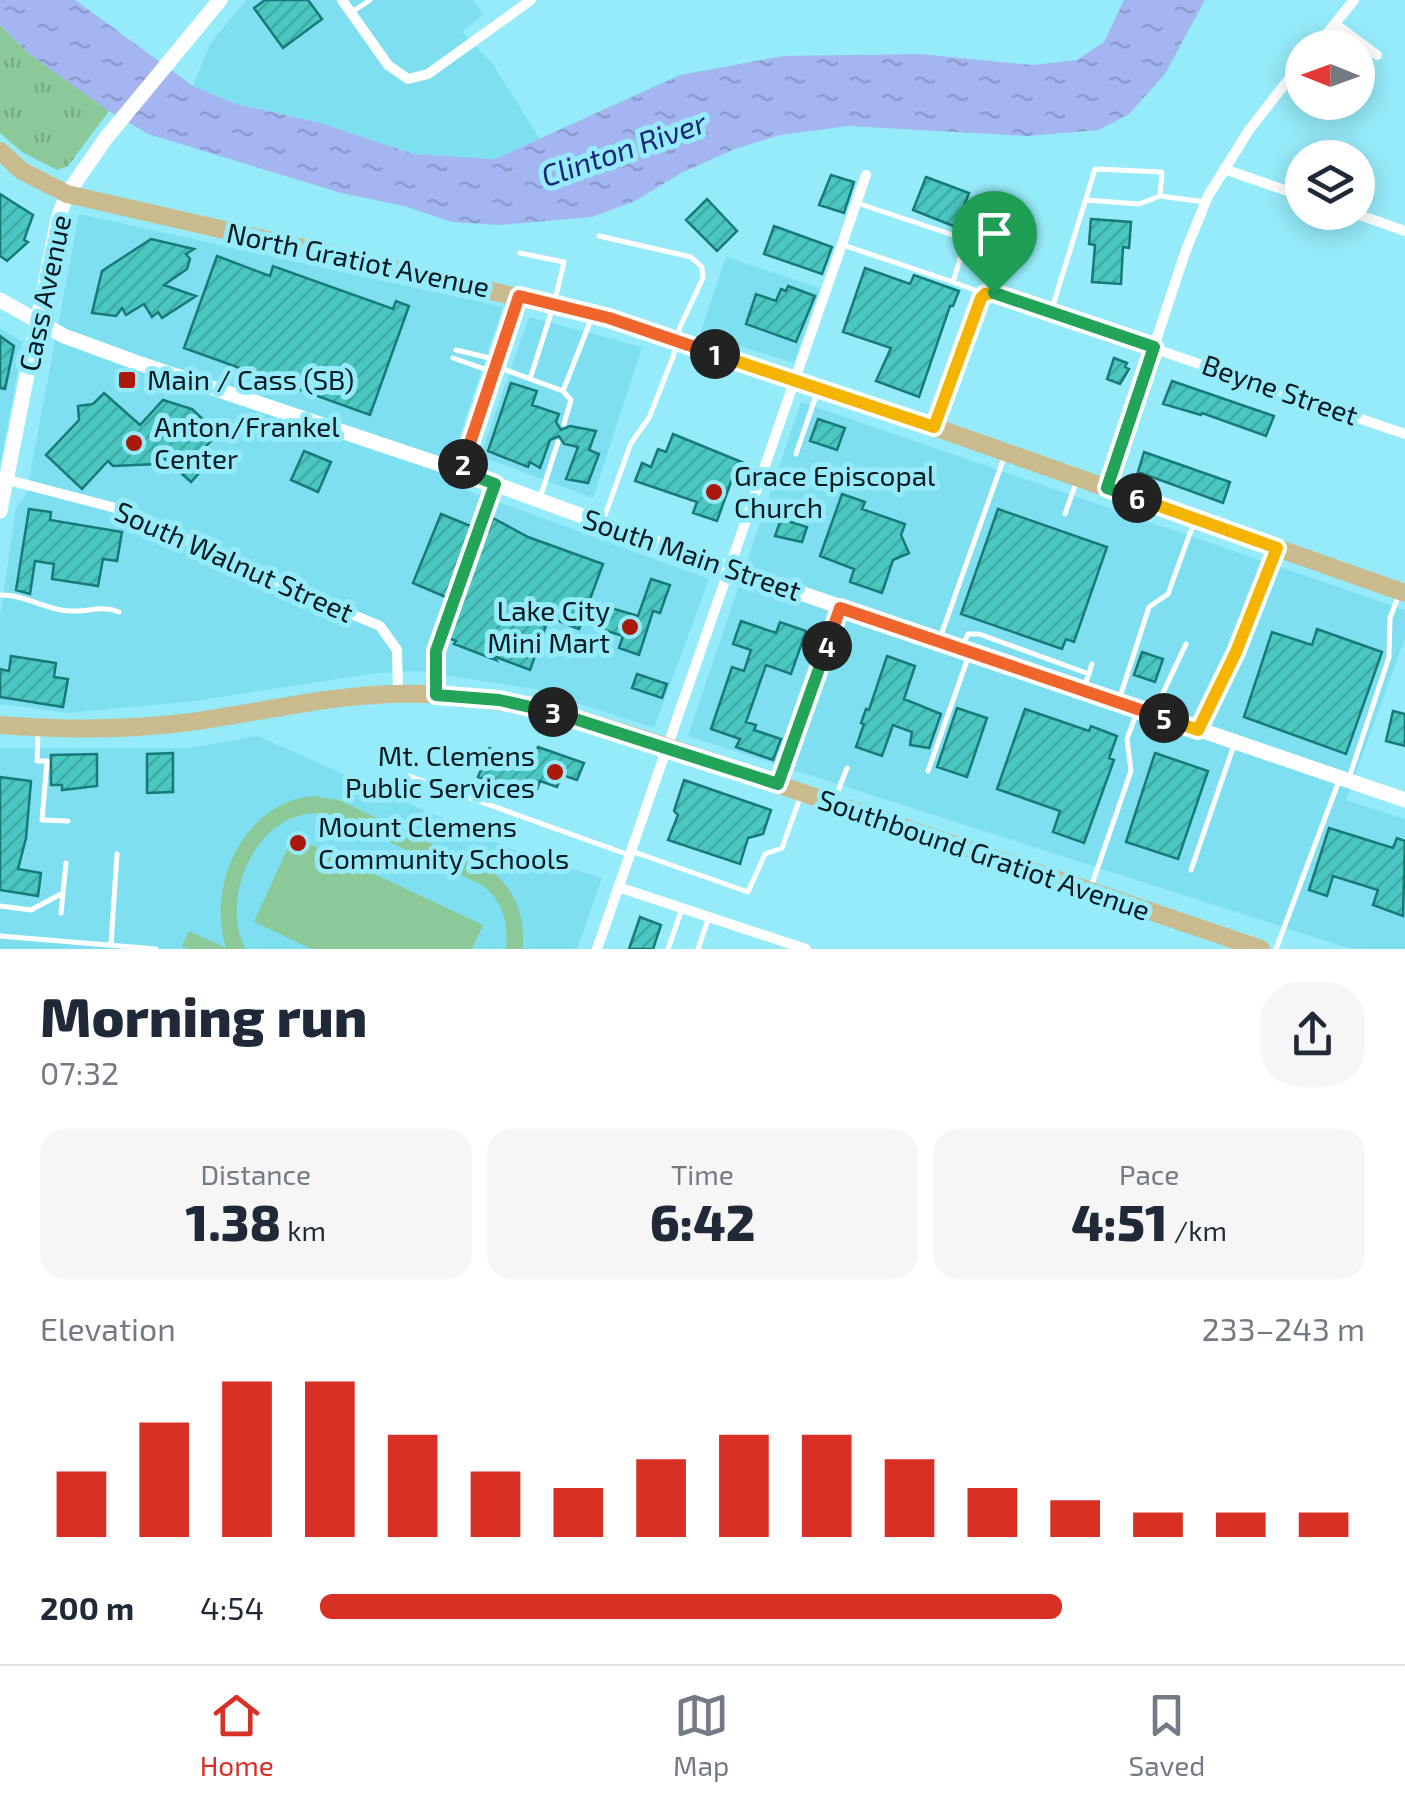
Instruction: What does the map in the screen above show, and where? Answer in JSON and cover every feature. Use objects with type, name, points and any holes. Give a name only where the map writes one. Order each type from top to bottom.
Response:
[{"type":"main road","name":"North Gratiot Avenue","points":[[0,150],[22,171],[66,194],[593,314],[934,427],[1403,592]]},
{"type":"main road","name":"Southbound Gratiot Avenue","points":[[0,725],[124,729],[316,700],[398,693],[499,700],[536,707],[668,747],[1261,949]]},
{"type":"street","points":[[66,194],[106,138],[220,0]]},
{"type":"street","points":[[342,0],[388,65],[408,79],[428,74],[532,0]]},
{"type":"street","points":[[1329,30],[1354,0]]},
{"type":"street","points":[[1334,24],[1377,55]]},
{"type":"street","points":[[1107,488],[1205,202],[1285,83]]},
{"type":"street","points":[[1224,169],[1285,190]]},
{"type":"street","points":[[597,949],[866,176]]},
{"type":"street","name":"Cass Avenue","points":[[0,511],[3,479],[66,194]]},
{"type":"street","points":[[1375,220],[1405,231]]},
{"type":"street","name":"Beyne Street","points":[[985,294],[994,293],[1405,434]]},
{"type":"street","points":[[934,427],[985,294]]},
{"type":"street","points":[[461,471],[519,296]]},
{"type":"street","name":"South Main Street","points":[[0,300],[64,336],[135,362],[461,471],[939,642],[1086,682],[1118,702],[1405,800]]},
{"type":"street","name":"South Walnut Street","points":[[3,479],[131,512],[253,573],[374,624],[387,632],[395,645],[398,693]]},
{"type":"street","points":[[618,887],[806,949]]},
{"type":"lane","points":[[352,12],[370,0]]},
{"type":"lane","points":[[1051,312],[1095,169],[1162,172],[1160,196]]},
{"type":"lane","points":[[1086,200],[1139,204],[1160,196],[1205,202]]},
{"type":"lane","points":[[857,203],[962,238],[965,243],[953,282]]},
{"type":"lane","points":[[599,236],[691,257],[702,267],[703,278],[649,418],[631,443],[602,524]]},
{"type":"lane","points":[[843,245],[985,294]]},
{"type":"lane","points":[[520,253],[564,262],[530,379]]},
{"type":"lane","points":[[563,391],[593,314]]},
{"type":"lane","points":[[456,350],[563,391],[571,400],[564,424]]},
{"type":"lane","points":[[453,358],[495,366]]},
{"type":"lane","points":[[796,454],[818,389]]},
{"type":"lane","points":[[539,500],[558,442]]},
{"type":"lane","points":[[939,642],[1006,452]]},
{"type":"lane","points":[[1065,514],[1078,478]]},
{"type":"lane","points":[[436,695],[436,651],[495,484]]},
{"type":"lane","points":[[1118,702],[1149,606],[1168,594],[1195,519]]},
{"type":"lane","points":[[1198,730],[1236,652],[1277,548]]},
{"type":"lane","points":[[1276,949],[1389,658],[1390,618],[1403,592]]},
{"type":"lane","points":[[0,596],[28,599],[69,612],[106,607],[119,612]]},
{"type":"lane","points":[[778,784],[840,608]]},
{"type":"lane","points":[[1090,891],[1131,771],[1126,739],[1186,644]]},
{"type":"lane","points":[[928,771],[966,651]]},
{"type":"lane","points":[[1086,682],[1092,664]]},
{"type":"lane","points":[[38,728],[37,761],[47,761],[42,820],[68,821]]},
{"type":"lane","points":[[1191,870],[1235,742]]},
{"type":"lane","points":[[833,804],[847,768]]},
{"type":"lane","points":[[409,776],[748,892],[765,854],[782,848],[802,793]]},
{"type":"lane","points":[[111,944],[117,854]]},
{"type":"lane","points":[[61,914],[66,863]]},
{"type":"lane","points":[[0,906],[31,910],[63,893]]},
{"type":"lane","points":[[668,949],[682,908]]},
{"type":"lane","points":[[698,949],[708,917]]},
{"type":"lane","points":[[0,936],[156,949]]},
{"type":"shaded area","points":[[246,0],[473,0],[483,15],[462,32],[492,63],[540,139],[495,159],[413,154],[321,123],[236,104],[193,86],[210,44]]},
{"type":"shaded area","points":[[79,214],[503,307],[444,482],[709,579],[654,728],[534,689],[416,671],[377,673],[195,701],[68,713],[0,704],[0,617],[16,508],[26,495]]},
{"type":"shaded area","points":[[726,257],[820,288],[794,363],[700,334]]},
{"type":"shaded area","points":[[529,317],[642,347],[593,498],[480,456]]},
{"type":"shaded area","points":[[0,328],[23,342],[0,466]]},
{"type":"shaded area","points":[[801,402],[1405,610],[1405,638],[1346,800],[1405,819],[1405,949],[1351,949],[688,736]]},
{"type":"shaded area","name":"Mount Clemens Community Schools","points":[[258,736],[516,851],[602,878],[577,949],[0,949],[0,748],[189,748]]},
{"type":"green space","points":[[0,25],[28,53],[109,111],[68,166],[57,170],[22,152],[0,133]]},
{"type":"green space","points":[[313,796],[339,800],[495,874],[518,908],[523,949],[506,949],[503,913],[482,885],[333,816],[308,814],[286,821],[267,835],[252,855],[237,903],[238,927],[246,949],[182,946],[189,931],[226,948],[221,899],[236,851],[267,814],[288,802]]},
{"type":"green space","points":[[293,836],[483,925],[472,949],[312,949],[254,922]]},
{"type":"water","name":"Clinton River","points":[[0,0],[75,0],[193,86],[236,104],[321,123],[413,154],[495,159],[680,75],[783,56],[920,54],[1032,65],[1077,60],[1104,42],[1124,0],[1205,0],[1165,74],[1129,114],[1099,130],[1027,136],[848,126],[780,135],[735,149],[683,172],[635,201],[592,217],[499,225],[452,222],[404,206],[341,193],[148,134],[107,110],[28,53],[0,25]]},
{"type":"building","points":[[265,0],[308,0],[322,19],[283,48],[254,8]]},
{"type":"building","points":[[831,175],[854,182],[844,213],[819,205]]},
{"type":"building","points":[[926,177],[969,193],[956,227],[913,210]]},
{"type":"building","points":[[0,194],[33,215],[24,240],[28,242],[7,261],[0,256]]},
{"type":"building","points":[[707,199],[737,231],[717,251],[686,220]]},
{"type":"building","points":[[1091,219],[1131,222],[1129,248],[1123,247],[1121,284],[1092,282],[1095,245],[1089,244]]},
{"type":"building","points":[[774,226],[832,247],[822,274],[764,254]]},
{"type":"building","points":[[151,239],[194,249],[186,254],[190,259],[187,269],[164,285],[196,296],[162,318],[158,312],[152,317],[144,304],[126,315],[122,308],[116,316],[92,313],[102,271]]},
{"type":"building","points":[[217,256],[270,276],[273,266],[393,309],[396,301],[409,306],[370,415],[184,348]]},
{"type":"building","points":[[865,268],[910,284],[914,275],[959,291],[950,306],[919,397],[876,381],[891,348],[843,332]]},
{"type":"building","points":[[788,286],[815,296],[796,342],[746,324],[756,294],[776,301],[781,289],[786,291]]},
{"type":"building","points":[[0,336],[14,346],[5,389],[0,388]]},
{"type":"building","points":[[1114,358],[1127,363],[1125,367],[1129,369],[1120,384],[1107,379]]},
{"type":"building","points":[[1172,381],[1274,416],[1266,436],[1163,404]]},
{"type":"building","points":[[511,383],[537,391],[532,405],[559,414],[556,422],[561,430],[570,426],[596,431],[589,450],[599,454],[588,483],[566,479],[578,447],[564,444],[559,436],[550,440],[540,468],[488,451]]},
{"type":"building","name":"Anton/Frankel Center","points":[[104,393],[140,425],[163,400],[192,409],[218,433],[201,452],[211,460],[191,482],[164,458],[158,464],[113,466],[108,461],[82,489],[46,455],[79,420],[78,406],[93,404]]},
{"type":"building","points":[[818,419],[845,428],[837,450],[810,441]]},
{"type":"building","points":[[673,434],[744,463],[737,481],[732,479],[717,521],[693,513],[697,502],[635,481],[642,463],[651,467],[658,449],[666,452]]},
{"type":"building","points":[[304,451],[331,462],[318,492],[291,480]]},
{"type":"building","points":[[1144,452],[1230,482],[1223,503],[1138,472]]},
{"type":"building","points":[[842,494],[865,502],[862,509],[905,524],[901,535],[909,553],[893,560],[882,593],[850,582],[854,569],[820,556]]},
{"type":"building","points":[[29,509],[51,512],[50,520],[122,532],[117,561],[103,559],[98,586],[52,579],[54,564],[35,561],[30,594],[16,590]]},
{"type":"building","points":[[998,509],[1107,547],[1074,642],[1066,639],[1062,649],[961,614]]},
{"type":"building","points":[[441,514],[473,527],[448,598],[413,583]]},
{"type":"building","points":[[493,518],[528,537],[603,564],[579,629],[549,617],[530,670],[454,644],[456,641],[449,638],[485,531],[488,532]]},
{"type":"building","points":[[781,519],[807,527],[802,542],[775,536]]},
{"type":"building","points":[[651,579],[670,585],[660,613],[653,611],[639,655],[619,648],[623,636],[601,629],[608,607],[638,616]]},
{"type":"building","points":[[741,621],[776,633],[780,622],[806,631],[791,674],[766,665],[746,722],[756,725],[754,730],[781,739],[773,760],[736,747],[740,739],[711,729],[732,667],[744,671],[751,650],[733,644]]},
{"type":"building","points":[[1317,629],[1382,652],[1346,754],[1244,717],[1272,632],[1312,645]]},
{"type":"building","points":[[1142,652],[1163,659],[1155,682],[1134,675]]},
{"type":"building","points":[[11,656],[56,663],[54,677],[68,679],[63,707],[0,697],[0,669],[9,671]]},
{"type":"building","points":[[887,656],[915,666],[904,699],[941,714],[929,748],[910,745],[912,732],[893,725],[882,756],[856,747],[864,724],[861,723]]},
{"type":"building","points":[[637,674],[667,684],[662,698],[632,688]]},
{"type":"building","points":[[957,708],[987,718],[967,777],[937,767]]},
{"type":"building","points":[[1025,709],[1089,731],[1091,726],[1117,736],[1109,758],[1114,760],[1084,843],[1053,832],[1060,811],[997,789]]},
{"type":"building","points":[[1393,711],[1405,714],[1405,746],[1386,741]]},
{"type":"building","name":"Mt. Clemens Public Services","points":[[538,747],[584,763],[577,780],[562,775],[557,787],[540,781],[534,798],[478,777],[489,748],[532,762]]},
{"type":"building","points":[[173,753],[173,792],[147,793],[147,754]]},
{"type":"building","points":[[1155,753],[1208,771],[1178,859],[1126,842]]},
{"type":"building","points":[[97,754],[97,786],[62,790],[62,785],[51,785],[51,755]]},
{"type":"building","points":[[0,777],[31,781],[26,838],[18,869],[41,873],[38,896],[0,890]]},
{"type":"building","points":[[684,780],[771,810],[763,834],[748,838],[740,864],[668,840],[678,815],[674,811]]},
{"type":"building","points":[[1329,828],[1393,848],[1397,838],[1405,841],[1403,916],[1373,905],[1378,890],[1333,876],[1327,896],[1309,890]]},
{"type":"building","points":[[640,917],[661,925],[653,949],[629,949]]},
{"type":"place","name":"Main / Cass (SB)","points":[[127,380]]},
{"type":"place","name":"Anton/Frankel Center","points":[[134,443]]},
{"type":"place","name":"Grace Episcopal Church","points":[[714,492]]},
{"type":"place","name":"Lake City Mini Mart","points":[[630,627]]},
{"type":"place","name":"Mt. Clemens Public Services","points":[[555,772]]},
{"type":"place","name":"Mount Clemens Community Schools","points":[[298,843]]},
{"type":"route","points":[[994,293],[1154,347],[1107,488],[1277,548],[1236,652],[1198,730],[840,608],[778,784],[543,709],[499,700],[436,695],[436,651],[495,484],[461,471],[519,296],[609,318],[934,427],[981,298],[994,293]]}]
